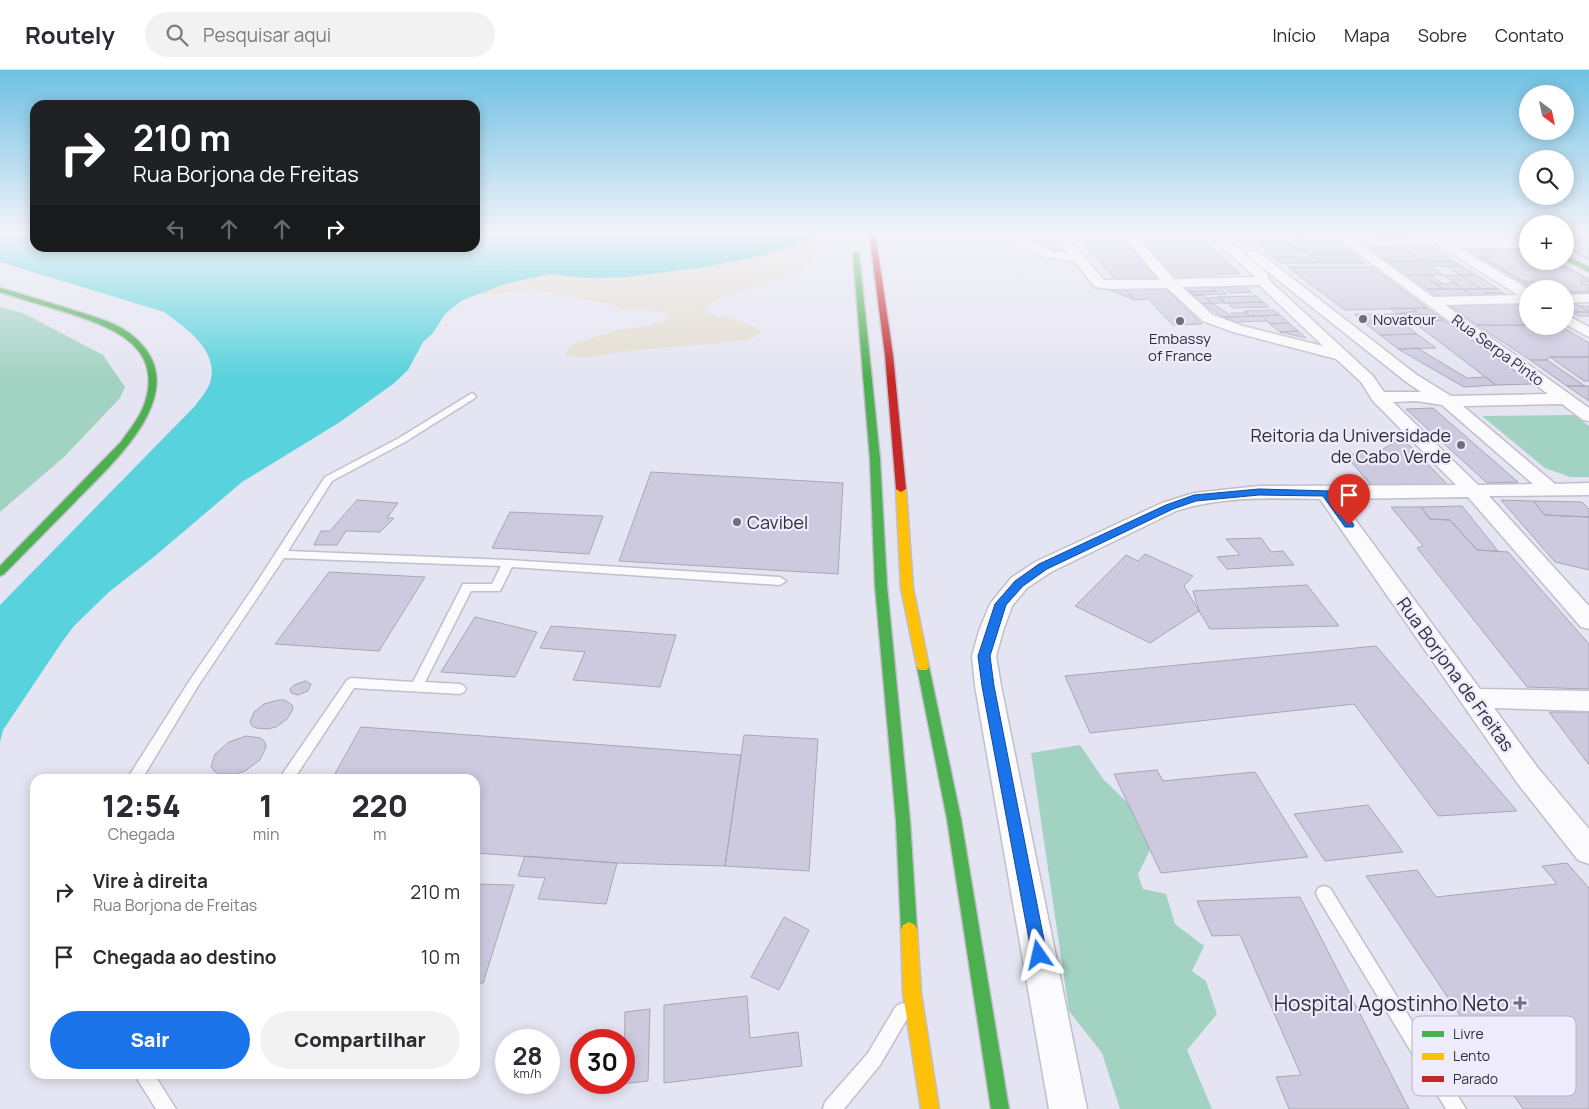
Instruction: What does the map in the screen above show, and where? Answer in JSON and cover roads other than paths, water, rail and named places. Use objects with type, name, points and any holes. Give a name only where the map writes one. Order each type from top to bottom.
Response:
[{"type":"main road","points":[[858,280],[874,460],[880,586],[903,821],[912,993],[930,1109]]},
{"type":"main road","points":[[879,280],[898,443],[907,588],[954,819],[1000,1109]]},
{"type":"main road","points":[[0,290],[107,324],[123,332],[139,344],[148,356],[153,376],[153,394],[137,430],[121,450],[0,572]]},
{"type":"street","points":[[1097,280],[1100,284],[1118,285],[1262,281],[1367,379],[1379,397],[1474,492],[1589,621]]},
{"type":"street","points":[[1168,280],[1202,314],[1218,322],[1238,330],[1343,355]]},
{"type":"street","points":[[1285,280],[1411,378],[1447,401],[1550,489]]},
{"type":"street","name":"Rua Serpa Pinto","points":[[1401,280],[1589,416]]},
{"type":"street","points":[[1503,280],[1519,291]]},
{"type":"street","points":[[1574,299],[1589,298]]},
{"type":"street","points":[[1430,301],[1519,299]]},
{"type":"street","points":[[1574,324],[1589,333]]},
{"type":"street","points":[[1379,397],[1416,396],[1447,401],[1566,399]]},
{"type":"street","points":[[1068,1109],[984,656],[1001,604],[1019,584],[1043,567],[1160,511],[1186,501],[1204,497],[1259,492],[1474,492],[1550,489],[1586,492]]},
{"type":"street","name":"Rua Borjona de Freitas","points":[[1326,493],[1528,776],[1589,850]]},
{"type":"street","points":[[1474,698],[1589,701]]},
{"type":"lane","points":[[137,774],[194,683],[259,588],[328,479],[402,440],[472,396]]},
{"type":"lane","points":[[279,554],[508,563],[780,581]]},
{"type":"lane","points":[[417,686],[467,587],[496,588],[508,563]]},
{"type":"lane","points":[[289,774],[351,683],[460,689]]},
{"type":"lane","points":[[1324,892],[1412,1036]]},
{"type":"lane","points":[[832,1109],[874,1059],[912,993]]},
{"type":"lane","points":[[146,1079],[167,1109]]},
{"type":"lane","points":[[1449,1096],[1457,1109]]},
{"type":"water","points":[[61,280],[521,280],[505,284],[461,301],[445,314],[433,333],[423,342],[408,370],[393,384],[340,422],[242,482],[155,556],[109,592],[74,626],[62,642],[3,730],[0,742],[0,605],[195,406],[209,386],[212,371],[206,351],[191,333],[164,312]]},
{"type":"place","name":"Novatour","points":[[1363,319]]},
{"type":"place","name":"Embassy of France","points":[[1180,321]]},
{"type":"place","name":"Reitoria da Universidade de Cabo Verde","points":[[1461,445]]},
{"type":"place","name":"Cavibel","points":[[737,522]]},
{"type":"place","name":"Hospital Agostinho Neto","points":[[1520,1003]]}]
